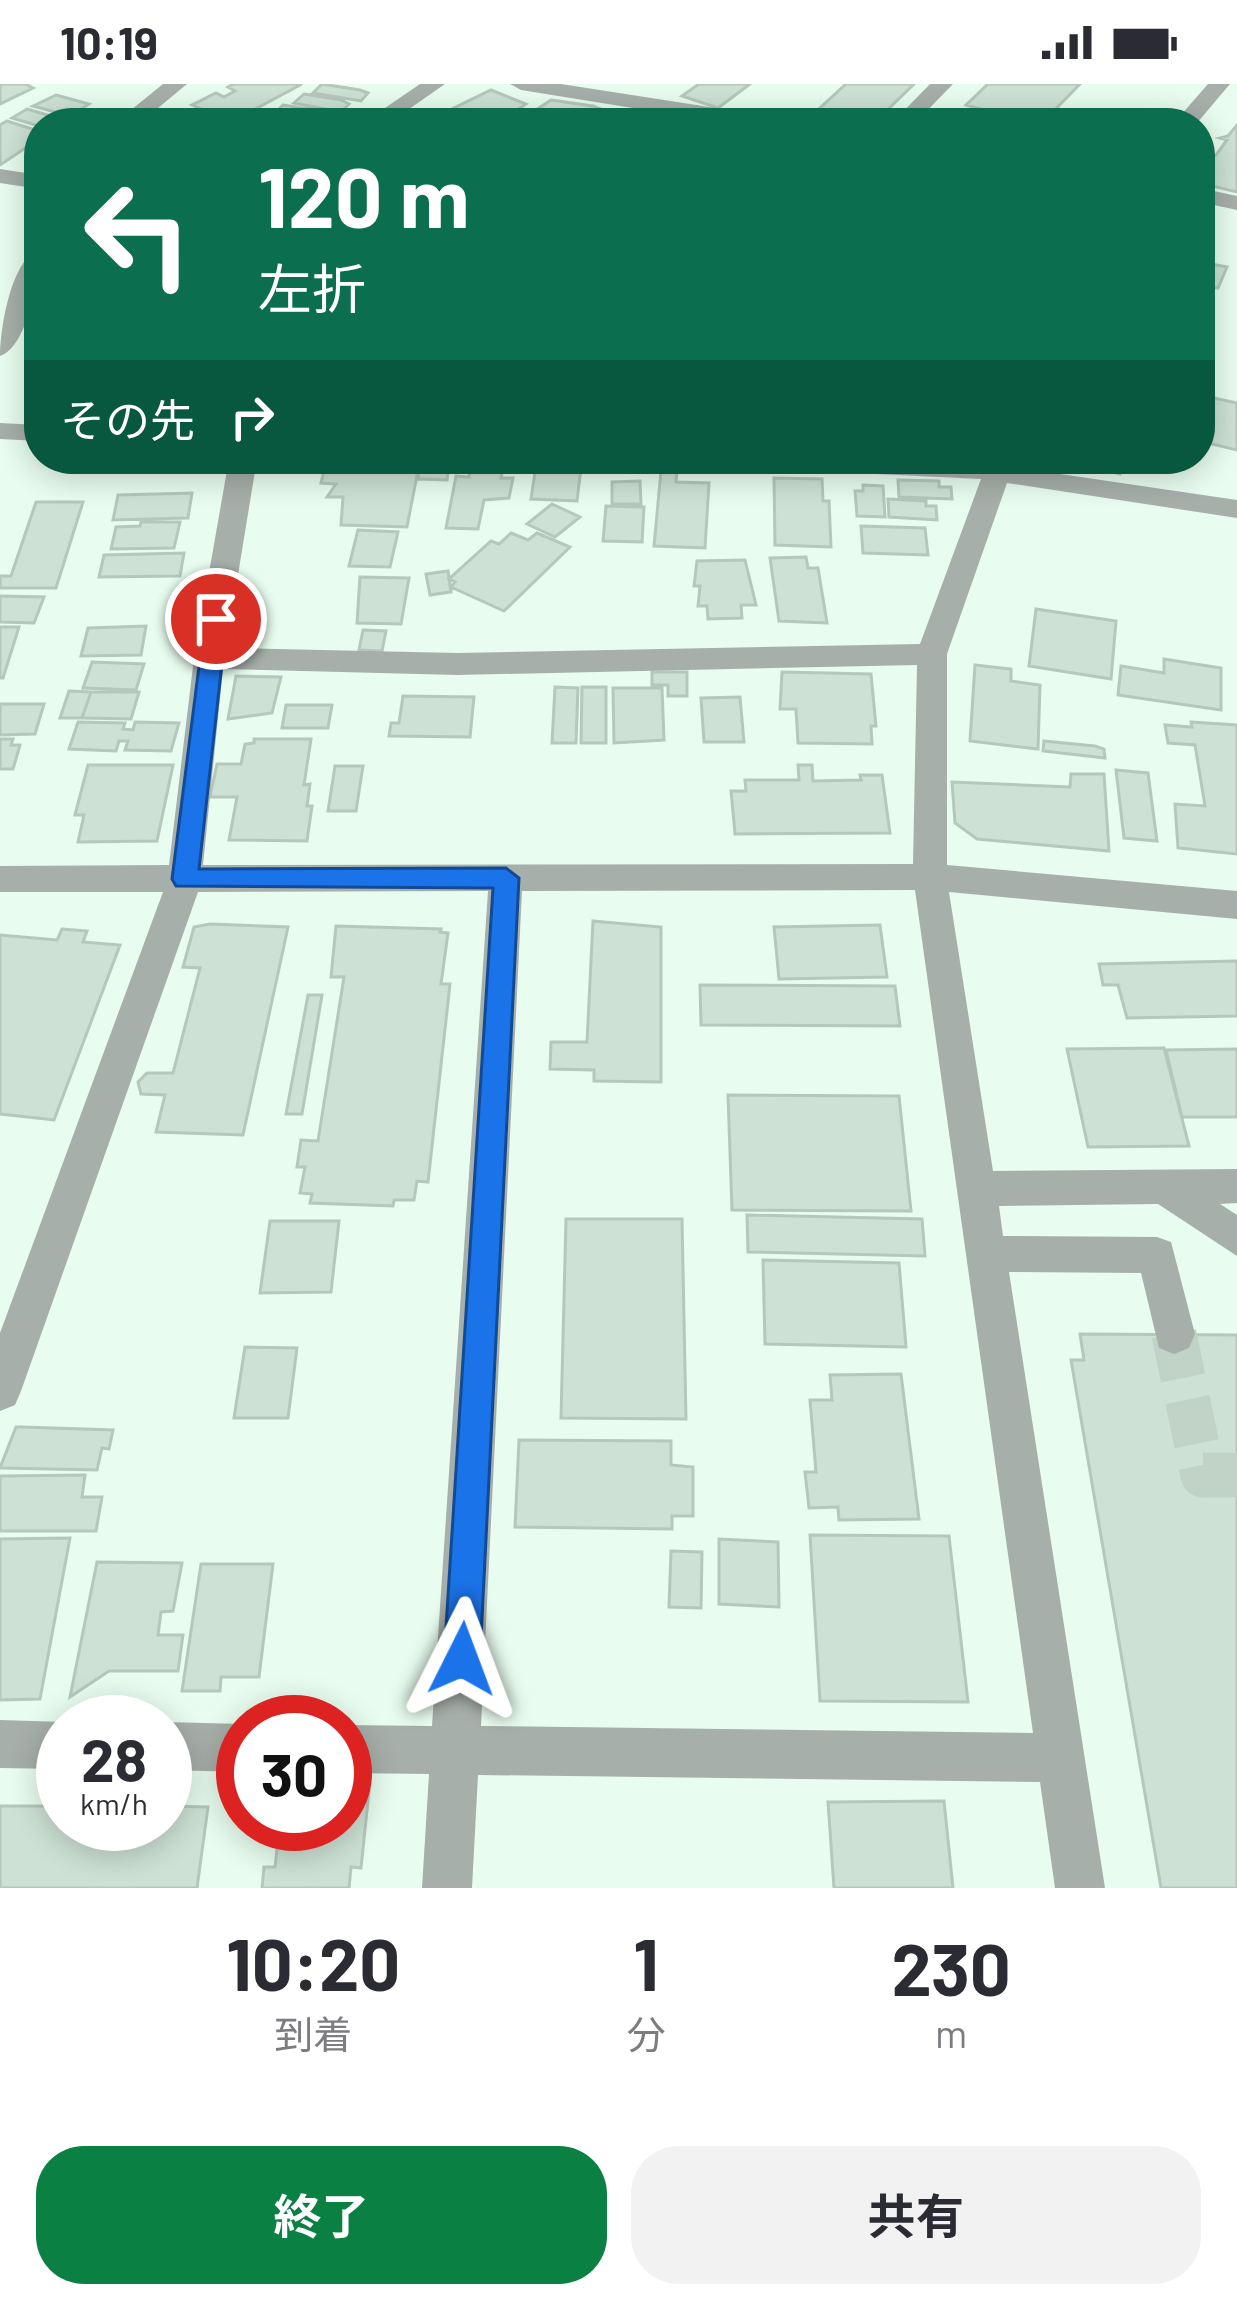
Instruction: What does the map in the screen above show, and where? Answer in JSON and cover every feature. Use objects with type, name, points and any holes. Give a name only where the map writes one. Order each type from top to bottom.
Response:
[{"type":"street","points":[[145,108],[176,84]]},
{"type":"street","points":[[397,108],[434,84]]},
{"type":"street","points":[[521,84],[672,108]]},
{"type":"street","points":[[656,108],[689,84]]},
{"type":"street","points":[[918,108],[942,84]]},
{"type":"street","points":[[1198,108],[1219,84]]},
{"type":"street","points":[[0,348],[24,292]]},
{"type":"street","points":[[0,1391],[185,879],[209,658],[240,474]]},
{"type":"street","points":[[996,474],[932,654],[930,877],[1080,1888]]},
{"type":"street","points":[[1043,474],[1237,509]]},
{"type":"street","points":[[209,658],[458,664],[932,654]]},
{"type":"street","points":[[0,879],[930,877],[1237,904]]},
{"type":"street","points":[[447,1888],[506,878]]},
{"type":"street","points":[[977,1189],[1237,1186]]},
{"type":"street","points":[[1165,1187],[1237,1238]]},
{"type":"street","points":[[987,1254],[1157,1255],[1174,1334]]},
{"type":"street","points":[[0,1744],[36,1745]]},
{"type":"street","points":[[372,1749],[1061,1758]]},
{"type":"building","points":[[0,84],[25,84],[33,88],[0,104]]},
{"type":"building","points":[[302,84],[257,108],[192,105],[216,93],[224,97],[235,91],[228,87]]},
{"type":"building","points":[[322,84],[368,93],[361,101],[313,93]]},
{"type":"building","points":[[699,84],[750,84],[718,108],[682,96]]},
{"type":"building","points":[[846,84],[914,84],[889,108],[820,108]]},
{"type":"building","points":[[988,84],[1080,84],[1057,108],[966,105]]},
{"type":"building","points":[[491,90],[526,104],[520,108],[454,108]]},
{"type":"building","points":[[304,94],[349,104],[320,108],[294,103]]},
{"type":"building","points":[[56,95],[89,104],[83,108],[33,106]]},
{"type":"building","points":[[551,100],[598,108],[539,108]]},
{"type":"building","points":[[7,121],[24,126],[24,149],[0,165],[0,125]]},
{"type":"building","points":[[1237,125],[1237,192],[1215,187],[1215,155],[1227,140],[1220,138]]},
{"type":"building","points":[[1215,265],[1227,267],[1215,288]]},
{"type":"building","points":[[1215,398],[1237,403],[1237,450],[1215,445]]},
{"type":"building","points":[[323,474],[417,474],[407,527],[341,525],[343,497],[327,497],[336,484],[321,483]]},
{"type":"building","points":[[419,474],[448,474],[447,480],[418,479]]},
{"type":"building","points":[[502,474],[501,478],[513,478],[509,498],[484,500],[478,529],[446,528],[456,476]]},
{"type":"building","points":[[535,474],[580,474],[577,501],[531,499]]},
{"type":"building","points":[[661,474],[677,474],[676,482],[709,483],[705,548],[654,546]]},
{"type":"building","points":[[774,478],[822,479],[823,501],[829,501],[831,547],[775,545]]},
{"type":"building","points":[[898,480],[939,481],[939,487],[951,487],[952,499],[899,497]]},
{"type":"building","points":[[640,481],[641,504],[612,504],[612,482]]},
{"type":"building","points":[[863,485],[883,486],[885,517],[857,516],[855,491],[863,491]]},
{"type":"building","points":[[192,493],[188,518],[113,520],[118,495]]},
{"type":"building","points":[[888,499],[926,501],[926,506],[936,506],[937,520],[889,517]]},
{"type":"building","points":[[36,502],[83,502],[56,588],[0,588],[0,576],[11,576]]},
{"type":"building","points":[[552,504],[580,517],[555,537],[527,524]]},
{"type":"building","points":[[606,506],[644,507],[642,542],[603,541]]},
{"type":"building","points":[[141,522],[180,522],[174,548],[111,549],[116,527],[140,526]]},
{"type":"building","points":[[861,526],[925,528],[928,555],[863,553]]},
{"type":"building","points":[[358,530],[398,532],[390,567],[349,566]]},
{"type":"building","points":[[511,533],[528,540],[537,533],[570,547],[504,611],[451,587],[455,582],[449,579],[491,541],[499,544]]},
{"type":"building","points":[[184,553],[180,576],[99,577],[104,555]]},
{"type":"building","points":[[806,557],[808,568],[818,568],[827,623],[779,621],[770,558]]},
{"type":"building","points":[[745,560],[756,605],[741,605],[742,618],[708,619],[707,606],[698,606],[700,586],[694,586],[697,561]]},
{"type":"building","points":[[448,571],[451,592],[430,595],[426,574]]},
{"type":"building","points":[[360,577],[409,578],[401,624],[357,623]]},
{"type":"building","points":[[0,596],[44,597],[34,623],[0,622]]},
{"type":"building","points":[[1036,609],[1116,621],[1111,679],[1029,666]]},
{"type":"building","points":[[146,626],[141,655],[81,656],[88,628]]},
{"type":"building","points":[[0,627],[19,627],[3,678],[0,678]]},
{"type":"building","points":[[363,630],[386,631],[382,651],[359,650]]},
{"type":"building","points":[[1164,659],[1221,668],[1221,710],[1118,695],[1121,666],[1164,673]]},
{"type":"building","points":[[92,662],[144,664],[136,690],[83,688]]},
{"type":"building","points":[[975,665],[1011,669],[1011,681],[1040,685],[1038,749],[970,741]]},
{"type":"building","points":[[652,672],[687,672],[687,696],[668,696],[668,685],[652,685]]},
{"type":"building","points":[[782,672],[871,674],[876,726],[871,726],[872,744],[798,743],[796,709],[780,709]]},
{"type":"building","points":[[236,676],[281,677],[272,713],[228,719]]},
{"type":"building","points":[[555,687],[578,688],[576,743],[552,743]]},
{"type":"building","points":[[582,687],[606,687],[606,743],[581,743]]},
{"type":"building","points":[[613,688],[662,688],[664,740],[614,743]]},
{"type":"building","points":[[69,691],[91,692],[82,718],[60,718]]},
{"type":"building","points":[[91,692],[139,692],[131,719],[82,718]]},
{"type":"building","points":[[403,696],[474,697],[470,737],[389,736],[391,723],[399,723]]},
{"type":"building","points":[[740,697],[744,742],[704,742],[701,698]]},
{"type":"building","points":[[0,704],[44,704],[35,734],[0,735]]},
{"type":"building","points":[[286,705],[332,705],[328,728],[282,728]]},
{"type":"building","points":[[78,722],[125,723],[123,729],[133,730],[135,722],[179,723],[171,751],[125,750],[128,741],[119,741],[116,751],[69,749]]},
{"type":"building","points":[[1191,722],[1237,725],[1237,854],[1178,848],[1175,804],[1205,806],[1195,745],[1168,743],[1165,725],[1192,727]]},
{"type":"building","points":[[0,739],[13,739],[11,745],[20,745],[13,769],[0,769]]},
{"type":"building","points":[[254,739],[311,739],[304,785],[310,784],[307,806],[312,806],[307,841],[229,840],[237,797],[210,797],[217,764],[241,764],[245,744]]},
{"type":"building","points":[[1044,741],[1095,746],[1104,749],[1105,758],[1043,751]]},
{"type":"building","points":[[88,765],[173,765],[157,841],[78,842],[84,815],[75,815]]},
{"type":"building","points":[[798,765],[812,765],[813,781],[882,775],[890,833],[735,834],[731,791],[746,791],[745,780],[799,780]]},
{"type":"building","points":[[335,766],[363,766],[356,811],[328,811]]},
{"type":"building","points":[[1116,770],[1148,773],[1157,841],[1124,838]]},
{"type":"building","points":[[1071,774],[1104,774],[1109,851],[977,839],[955,823],[952,782],[1070,787]]},
{"type":"building","points":[[593,921],[661,927],[661,1082],[594,1081],[594,1070],[550,1069],[551,1042],[587,1042]]},
{"type":"building","points":[[880,925],[887,977],[779,979],[774,927]]},
{"type":"building","points":[[336,926],[448,933],[441,984],[450,984],[428,1182],[417,1181],[414,1200],[394,1200],[393,1206],[310,1203],[312,1194],[300,1193],[305,1167],[297,1167],[301,1140],[318,1141],[344,977],[331,977]]},
{"type":"building","points":[[194,927],[288,927],[243,1135],[156,1132],[165,1095],[141,1094],[138,1082],[147,1073],[173,1073],[200,968],[183,967]]},
{"type":"building","points":[[62,929],[87,931],[83,942],[120,945],[54,1120],[0,1114],[0,935],[57,940]]},
{"type":"building","points":[[1237,961],[1237,1016],[1127,1018],[1118,985],[1103,985],[1099,964]]},
{"type":"building","points":[[700,985],[895,986],[900,1026],[701,1025]]},
{"type":"building","points":[[308,995],[322,995],[302,1114],[286,1114]]},
{"type":"building","points":[[1164,1048],[1189,1146],[1088,1147],[1067,1049]]},
{"type":"building","points":[[1237,1049],[1237,1117],[1182,1117],[1166,1050]]},
{"type":"building","points":[[728,1095],[899,1096],[911,1211],[732,1210]]},
{"type":"building","points":[[747,1215],[922,1219],[925,1256],[748,1252]]},
{"type":"building","points":[[566,1219],[682,1219],[686,1419],[561,1418]]},
{"type":"building","points":[[270,1221],[339,1221],[331,1292],[260,1293]]},
{"type":"building","points":[[763,1260],[899,1263],[906,1347],[765,1344]]},
{"type":"building","points":[[1080,1334],[1237,1335],[1237,1888],[1161,1888],[1071,1360],[1084,1360]]},
{"type":"building","points":[[245,1347],[297,1348],[288,1418],[234,1418]]},
{"type":"building","points":[[901,1374],[919,1519],[839,1520],[838,1507],[809,1508],[805,1472],[816,1472],[810,1400],[832,1400],[830,1375]]},
{"type":"building","points":[[16,1427],[113,1430],[97,1470],[0,1468]]},
{"type":"building","points":[[519,1440],[671,1441],[671,1465],[693,1467],[693,1516],[672,1516],[672,1529],[515,1527]]},
{"type":"building","points":[[85,1475],[82,1497],[102,1497],[96,1531],[0,1531],[0,1476]]},
{"type":"building","points":[[810,1535],[949,1536],[968,1702],[820,1701]]},
{"type":"building","points":[[70,1538],[41,1695],[36,1699],[0,1700],[0,1539]]},
{"type":"building","points":[[719,1539],[778,1542],[779,1607],[719,1604]]},
{"type":"building","points":[[671,1551],[702,1552],[701,1608],[669,1607]]},
{"type":"building","points":[[97,1562],[182,1563],[173,1611],[161,1612],[158,1635],[183,1635],[178,1671],[109,1671],[70,1695]]},
{"type":"building","points":[[201,1564],[273,1564],[259,1677],[221,1677],[220,1691],[182,1691]]},
{"type":"building","points":[[944,1801],[953,1888],[834,1888],[828,1802]]},
{"type":"building","points":[[0,1806],[36,1806],[36,1851],[192,1851],[192,1807],[208,1807],[197,1888],[0,1888]]},
{"type":"building","points":[[277,1851],[363,1851],[361,1868],[351,1867],[349,1888],[262,1888],[264,1867],[275,1867]]},
{"type":"tunnel","points":[[1174,1334],[1203,1475],[1237,1475]]},
{"type":"route","points":[[216,619],[185,879],[506,878],[462,1659]]}]
